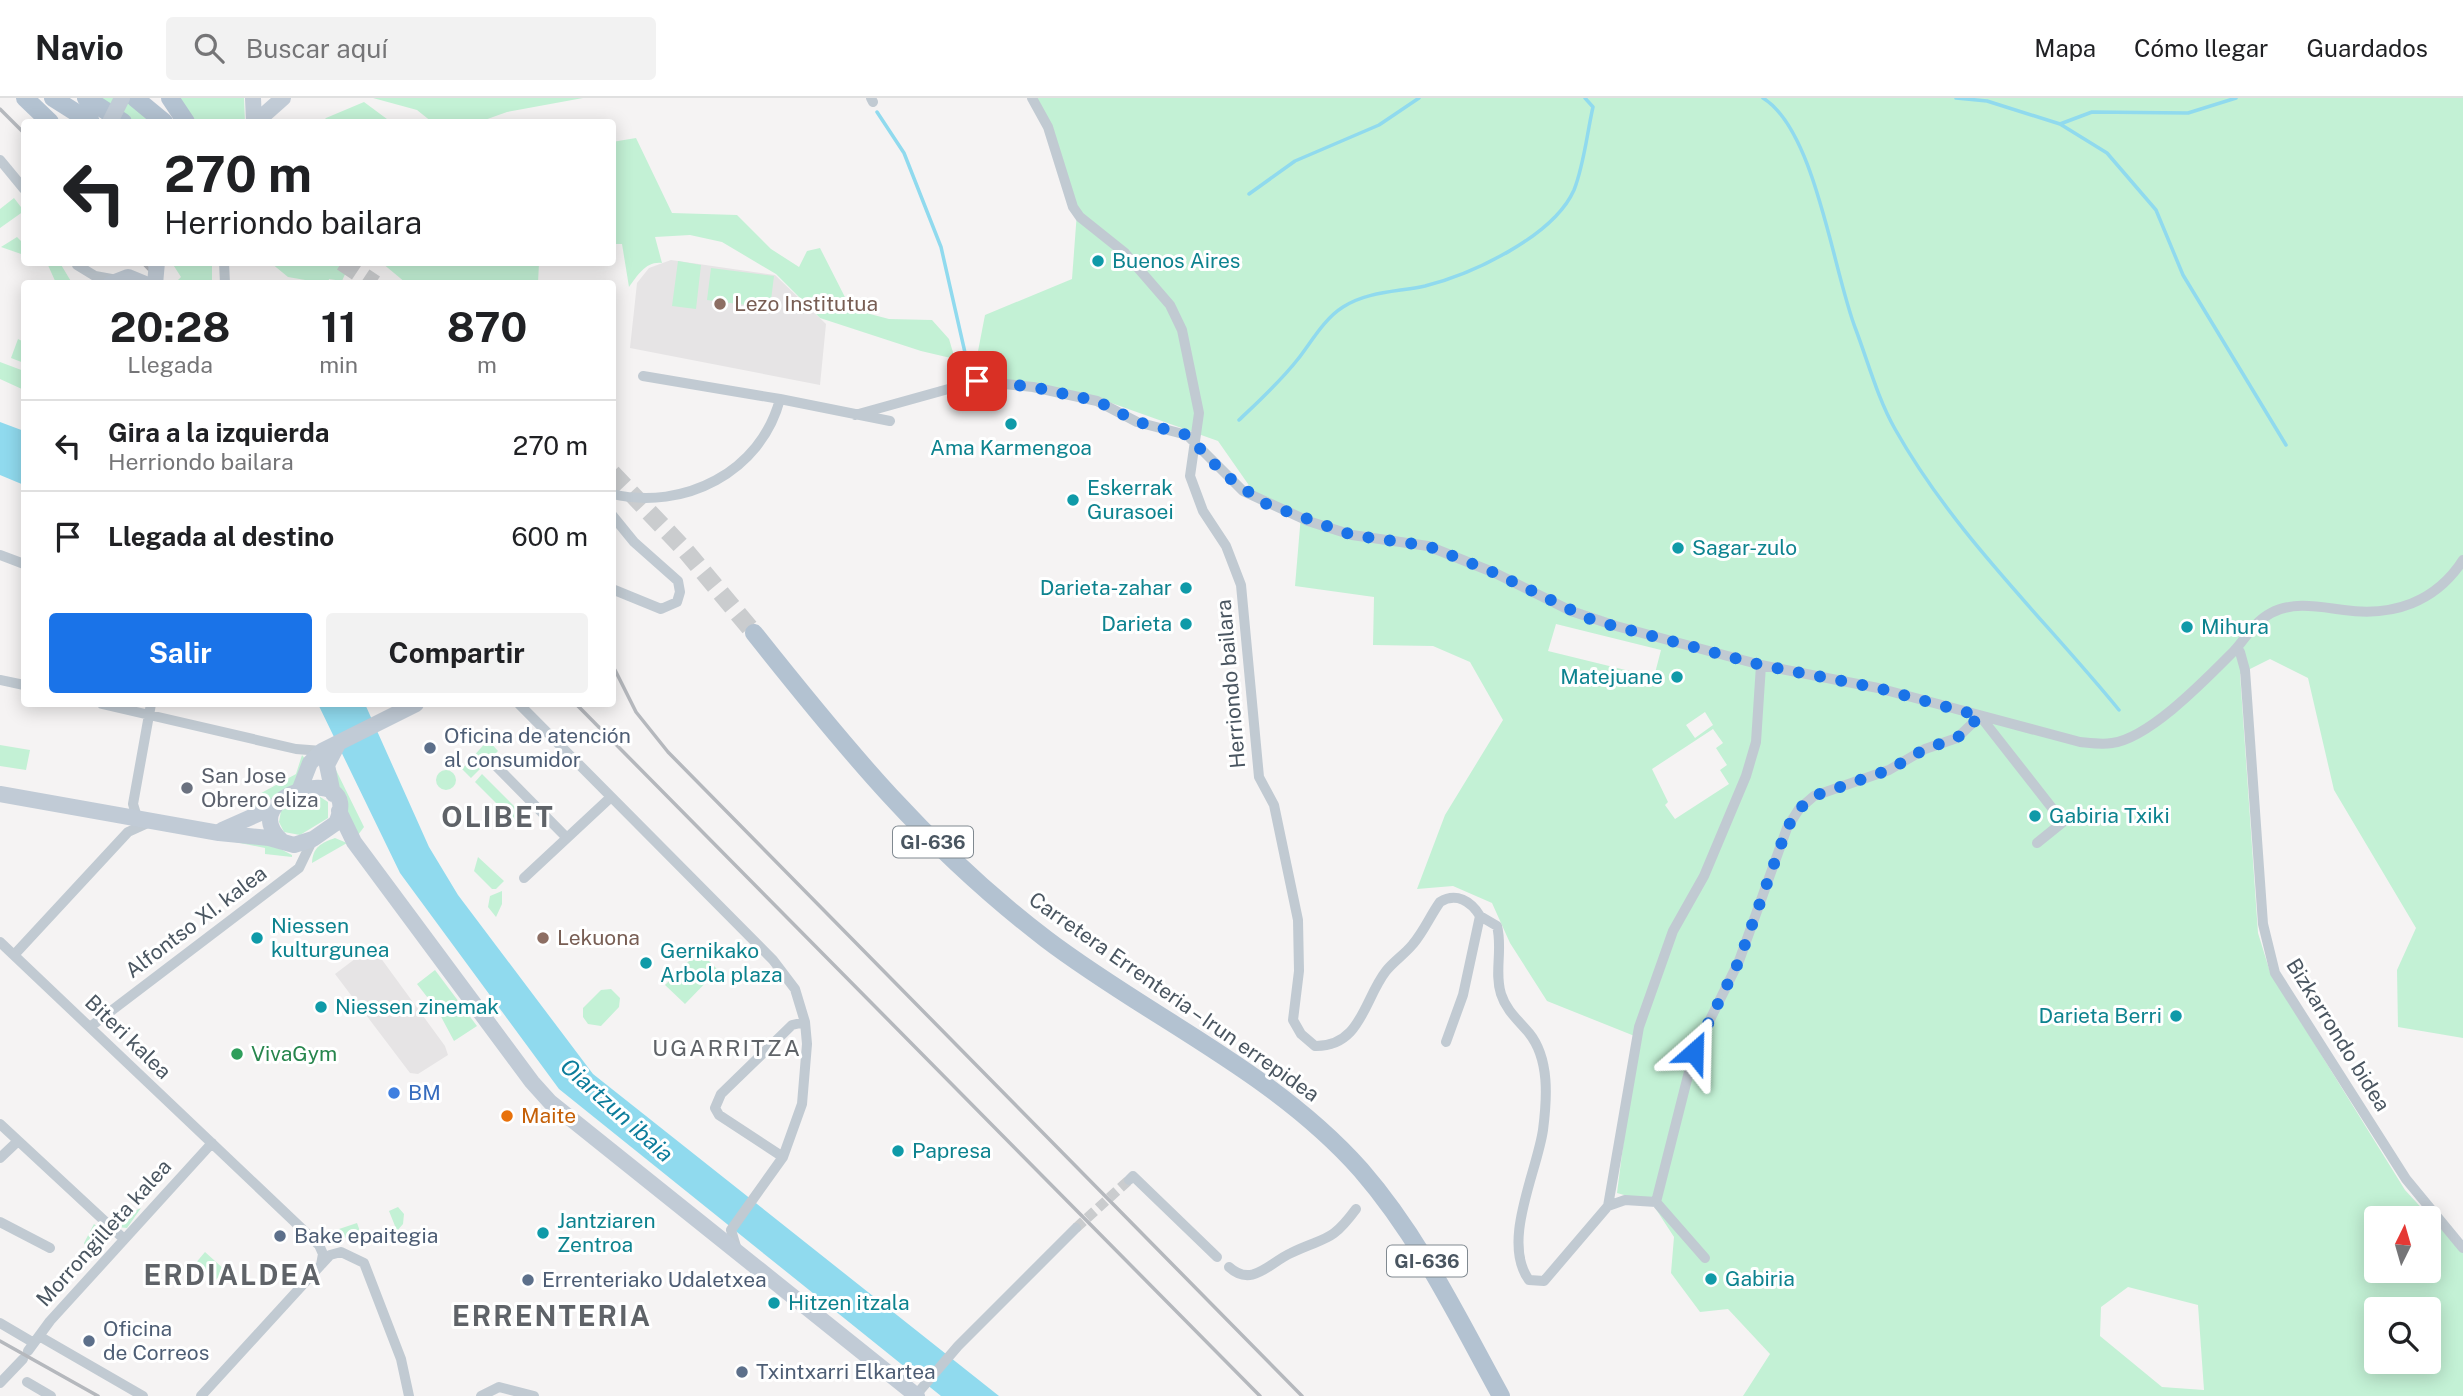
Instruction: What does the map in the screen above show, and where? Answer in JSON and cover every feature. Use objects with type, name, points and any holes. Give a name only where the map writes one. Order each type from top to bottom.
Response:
[{"type":"main road","points":[[25,98],[47,119]]},
{"type":"main road","points":[[53,98],[85,119]]},
{"type":"main road","points":[[86,98],[118,119]]},
{"type":"main road","points":[[112,119],[122,98]]},
{"type":"main road","points":[[135,98],[160,119]]},
{"type":"main road","points":[[170,98],[184,119]]},
{"type":"main road","points":[[253,98],[255,119]]},
{"type":"main road","points":[[258,119],[283,98]]},
{"type":"main road","name":"Carretera Errenteria – Irun errepidea","points":[[754,633],[859,764],[956,865],[1048,941],[1242,1069],[1333,1141],[1386,1200],[1417,1244],[1502,1396]]},
{"type":"main road","points":[[299,791],[310,763],[322,751],[410,707]]},
{"type":"main road","points":[[338,744],[327,765],[333,794],[354,842],[541,1092],[570,1120],[737,1253],[919,1393]]},
{"type":"main road","points":[[212,831],[235,826],[275,807],[299,791],[317,786],[333,794]]},
{"type":"main road","points":[[0,794],[294,845],[320,835],[336,823],[340,811]]},
{"type":"main road","points":[[275,807],[271,826],[282,841]]},
{"type":"main road","points":[[320,835],[341,834],[354,842]]},
{"type":"street","name":"Herriondo bailara","points":[[1032,98],[1048,127],[1073,207],[1080,217],[1125,253],[1177,316],[1199,413],[1190,467],[1193,489],[1226,546],[1241,585],[1259,777],[1274,805],[1284,864],[1295,895],[1299,971],[1292,1009],[1296,1028],[1315,1046],[1334,1044],[1357,1025],[1384,973],[1413,944],[1440,902],[1458,897],[1469,902],[1480,916]]},
{"type":"street","points":[[0,160],[21,185]]},
{"type":"street","points":[[79,266],[95,276],[129,276]]},
{"type":"street","points":[[643,376],[890,421]]},
{"type":"street","points":[[855,415],[968,382],[987,381],[1097,401],[1138,422],[1176,431],[1194,440],[1243,491],[1279,510],[1352,535],[1428,546],[1495,573],[1592,620],[1761,665],[1878,688],[2080,743],[2112,743],[2159,719],[2235,650],[2262,618],[2287,608],[2302,606],[2376,612],[2410,605],[2435,592],[2463,560]]},
{"type":"street","points":[[616,495],[651,499],[697,488],[736,470],[763,442],[776,418],[780,399]]},
{"type":"street","points":[[616,519],[634,542],[671,572],[678,581],[680,592],[677,602],[661,609],[616,591]]},
{"type":"street","points":[[0,555],[21,563]]},
{"type":"street","name":"Bizkarrondo bidea","points":[[2235,650],[2240,652],[2245,670],[2263,924],[2275,973],[2406,1178],[2463,1248]]},
{"type":"street","points":[[1608,1206],[1639,1027],[1673,931],[1704,876],[1746,776],[1756,742],[1761,665]]},
{"type":"street","points":[[0,680],[21,685]]},
{"type":"street","points":[[131,707],[150,709],[296,749],[322,751]]},
{"type":"street","points":[[522,707],[763,949],[795,989],[805,1022],[807,1044],[802,1104],[783,1157],[731,1230]]},
{"type":"street","points":[[14,955],[128,832],[147,820],[136,814],[133,804],[150,709]]},
{"type":"street","points":[[1980,716],[2063,822],[2037,843]]},
{"type":"street","points":[[1656,1202],[1694,1052],[1739,961],[1787,828],[1799,809],[1814,796],[1889,770],[1925,749],[1957,738],[1980,716]]},
{"type":"street","points":[[497,767],[567,838]]},
{"type":"street","points":[[524,878],[611,797]]},
{"type":"street","name":"Alfontso XI. kalea","points":[[90,1027],[299,869],[320,835]]},
{"type":"street","points":[[1446,1042],[1463,995],[1480,916],[1497,926],[1501,994],[1536,1045],[1546,1086],[1543,1130],[1521,1221],[1522,1265],[1529,1280],[1544,1281],[1608,1206],[1625,1200],[1656,1202],[1705,1258]]},
{"type":"street","name":"Biteri kalea","points":[[0,942],[319,1245],[323,1254],[321,1265]]},
{"type":"street","points":[[783,1157],[719,1115],[715,1108],[721,1094],[792,1025],[805,1022]]},
{"type":"street","points":[[0,1124],[124,1239]]},
{"type":"street","points":[[0,1158],[18,1141]]},
{"type":"street","name":"Morrongilleta kalea","points":[[0,1383],[124,1239],[212,1143]]},
{"type":"street","points":[[1129,1180],[1133,1176],[1217,1257]]},
{"type":"street","points":[[1229,1267],[1237,1275],[1247,1277],[1258,1273],[1291,1253],[1325,1242],[1356,1209]]},
{"type":"street","points":[[0,1222],[50,1248]]},
{"type":"street","points":[[707,1228],[731,1230]]},
{"type":"street","points":[[919,1393],[952,1352],[1076,1228]]},
{"type":"street","points":[[731,1230],[737,1253]]},
{"type":"street","points":[[201,1396],[330,1255],[341,1252],[365,1263],[401,1359],[409,1396]]},
{"type":"street","points":[[0,1323],[31,1347],[143,1396]]},
{"type":"street","points":[[27,1382],[31,1347]]},
{"type":"street","points":[[0,1374],[13,1370]]},
{"type":"street","points":[[0,1383],[27,1382],[51,1396]]},
{"type":"street","points":[[486,1395],[499,1387],[534,1396]]},
{"type":"shaded area","name":"Lezo Institutua","points":[[671,260],[775,275],[826,324],[820,385],[630,348],[637,283],[649,268]]},
{"type":"shaded area","points":[[372,946],[445,1046],[448,1055],[418,1074],[410,1073],[335,974]]},
{"type":"green space","points":[[99,98],[124,98],[149,119],[130,119]]},
{"type":"green space","points":[[178,98],[244,98],[245,119],[191,119]]},
{"type":"green space","points":[[373,98],[583,98],[507,112],[487,119],[428,119],[417,110]]},
{"type":"green space","points":[[1036,98],[2463,98],[2463,1038],[2398,1027],[2397,970],[2416,928],[2334,790],[2308,678],[2270,659],[2240,674],[2258,933],[2270,972],[2405,1190],[2420,1206],[2364,1206],[2364,1283],[2441,1283],[2441,1229],[2463,1253],[2463,1396],[1743,1396],[1770,1354],[1728,1309],[1700,1312],[1671,1273],[1674,1237],[1652,1203],[1617,1193],[1637,1037],[1547,1001],[1510,943],[1492,903],[1453,886],[1417,889],[1445,815],[1503,720],[1470,662],[1433,646],[1373,645],[1374,597],[1295,586],[1301,515],[1262,504],[1218,441],[1103,400],[973,377],[985,315],[1072,279],[1077,212]],"holes":[[[1556,624],[1661,650],[1654,677],[1548,651]],[[1705,712],[1713,725],[1695,738],[1686,725]],[[1713,729],[1723,743],[1716,748],[1727,765],[1720,770],[1729,784],[1675,819],[1665,805],[1668,802],[1652,769]],[[2128,1287],[2198,1305],[2204,1390],[2162,1387],[2100,1336],[2101,1307]]]},
{"type":"green space","points":[[364,102],[387,119],[325,119]]},
{"type":"green space","points":[[636,138],[672,213],[737,215],[771,249],[799,267],[807,251],[820,248],[851,309],[889,319],[932,320],[949,339],[955,359],[921,351],[820,318],[776,274],[722,242],[690,235],[655,237],[662,263],[651,264],[629,287],[622,244],[616,244],[616,141]]},
{"type":"green space","points":[[14,198],[21,207],[21,213],[0,228],[0,209]]},
{"type":"green space","points":[[17,237],[21,241],[21,254],[1,247]]},
{"type":"green space","points":[[678,261],[701,265],[696,309],[672,306]]},
{"type":"green space","points":[[48,266],[62,266],[70,280],[55,280]]},
{"type":"green space","points":[[174,266],[212,266],[212,280],[178,280],[181,277]]},
{"type":"green space","points":[[275,266],[349,266],[342,280],[288,277]]},
{"type":"green space","points":[[386,266],[539,266],[538,280],[402,280]]},
{"type":"green space","points":[[711,268],[774,276],[770,308],[707,300]]},
{"type":"green space","points":[[18,339],[21,340],[21,362],[11,358]]},
{"type":"green space","points":[[0,362],[21,370],[21,389],[0,379]]},
{"type":"green space","points":[[488,740],[498,751],[471,778],[462,769]]},
{"type":"green space","points":[[0,745],[30,750],[26,770],[0,766]]},
{"type":"green space","points":[[302,755],[306,760],[296,783],[256,809],[253,804],[240,810],[241,804],[296,774]]},
{"type":"green space","points":[[334,766],[364,827],[358,835],[340,802],[334,783]]},
{"type":"green space","points":[[446,770],[453,773],[456,780],[453,787],[446,790],[439,787],[436,780],[439,773]]},
{"type":"green space","points":[[482,774],[522,814],[513,820],[475,782]]},
{"type":"green space","points":[[314,793],[328,802],[328,818],[300,835],[284,832],[279,822],[281,811]]},
{"type":"green space","points":[[335,838],[347,843],[312,863],[319,846]]},
{"type":"green space","points":[[230,841],[267,842],[292,857],[265,854],[265,848]]},
{"type":"green space","points":[[478,857],[504,881],[496,889],[492,889],[474,871]]},
{"type":"green space","points":[[502,891],[502,904],[496,917],[488,907],[490,896]]},
{"type":"green space","points":[[699,951],[718,970],[685,1004],[665,985]]},
{"type":"green space","points":[[435,970],[477,1026],[454,1041],[438,1011],[417,984]]},
{"type":"green space","points":[[611,989],[620,998],[619,1007],[601,1026],[588,1024],[583,1017],[583,1008],[601,990]]},
{"type":"green space","points":[[398,1207],[404,1214],[403,1224],[397,1231],[389,1211]]},
{"type":"green space","points":[[141,1208],[127,1228],[116,1227],[130,1213]]},
{"type":"green space","points":[[357,1223],[362,1237],[350,1241],[339,1234],[339,1229]]},
{"type":"green space","points":[[94,1224],[101,1230],[101,1236],[87,1249],[84,1243]]},
{"type":"green space","points":[[205,1252],[225,1270],[213,1283],[194,1265]]},
{"type":"water","points":[[0,422],[21,430],[21,484],[0,475]]},
{"type":"water","name":"Oiartzun ibaia","points":[[319,707],[366,707],[429,847],[458,895],[593,1074],[999,1396],[941,1396],[559,1089],[400,873]]},
{"type":"waterway","points":[[1249,194],[1295,161],[1379,125],[1419,98]]},
{"type":"waterway","points":[[1239,420],[1270,391],[1324,324],[1343,307],[1373,295],[1425,286],[1465,273],[1509,251],[1548,223],[1574,190],[1583,160],[1593,107],[1585,98]]},
{"type":"waterway","points":[[1763,98],[1781,115],[1797,140],[1810,171],[1848,305],[1878,393],[1895,429],[1918,467],[1972,540],[2119,710]]},
{"type":"waterway","points":[[1956,98],[1987,101],[2060,124],[2107,153],[2156,210],[2183,275],[2286,445]]},
{"type":"waterway","points":[[2060,124],[2092,112],[2188,113],[2236,98]]},
{"type":"waterway","points":[[877,112],[904,153],[941,247],[966,357]]},
{"type":"tunnel","points":[[348,266],[369,280]]},
{"type":"tunnel","points":[[616,477],[685,550],[754,633]]},
{"type":"tunnel","points":[[1076,1228],[1129,1180]]},
{"type":"railway","points":[[0,109],[21,130]]},
{"type":"railway","points":[[146,266],[159,280]]},
{"type":"railway","points":[[616,672],[636,712],[668,752],[1302,1396]]},
{"type":"railway","points":[[579,707],[1260,1396]]},
{"type":"railway","points":[[0,1341],[98,1396]]},
{"type":"place","name":"Buenos Aires","points":[[1098,261]]},
{"type":"place","name":"Lezo Institutua","points":[[720,304]]},
{"type":"place","name":"Ama Karmengoa","points":[[1011,424]]},
{"type":"place","name":"Eskerrak Gurasoei","points":[[1073,500]]},
{"type":"place","name":"Sagar-zulo","points":[[1678,548]]},
{"type":"place","name":"Darieta-zahar","points":[[1186,588]]},
{"type":"place","name":"Darieta","points":[[1186,624]]},
{"type":"place","name":"Mihura","points":[[2187,627]]},
{"type":"place","name":"Matejuane","points":[[1677,677]]},
{"type":"place","name":"Oficina de atención al consumidor","points":[[430,748]]},
{"type":"place","name":"San Jose Obrero eliza","points":[[187,788]]},
{"type":"place","name":"Gabiria Txiki","points":[[2035,816]]},
{"type":"place","name":"Niessen kulturgunea","points":[[257,938]]},
{"type":"place","name":"Lekuona","points":[[543,938]]},
{"type":"place","name":"Gernikako Arbola plaza","points":[[646,963]]},
{"type":"place","name":"Niessen zinemak","points":[[321,1007]]},
{"type":"place","name":"Darieta Berri","points":[[2176,1016]]},
{"type":"place","name":"VivaGym","points":[[237,1054]]},
{"type":"place","name":"BM","points":[[394,1093]]},
{"type":"place","name":"Maite","points":[[507,1116]]},
{"type":"place","name":"Papresa","points":[[898,1151]]},
{"type":"place","name":"Jantziaren Zentroa","points":[[543,1233]]},
{"type":"place","name":"Bake epaitegia","points":[[280,1236]]},
{"type":"place","name":"Gabiria","points":[[1711,1279]]},
{"type":"place","name":"Errenteriako Udaletxea","points":[[528,1280]]},
{"type":"place","name":"Hitzen itzala","points":[[774,1303]]},
{"type":"place","name":"Oficina de Correos","points":[[89,1341]]},
{"type":"place","name":"Txintxarri Elkartea","points":[[742,1372]]},
{"type":"district","name":"OLIBET","points":[[498,817]]},
{"type":"district","name":"UGARRITZA","points":[[727,1048]]},
{"type":"district","name":"ERDIALDEA","points":[[233,1275]]},
{"type":"district","name":"ERRENTERIA","points":[[552,1316]]},
{"type":"route","points":[[977,381],[1033,387],[1097,401],[1138,422],[1187,435],[1243,491],[1279,510],[1352,535],[1387,538],[1428,546],[1455,555],[1592,620],[1761,665],[1878,688],[1980,716],[1957,738],[1925,749],[1889,770],[1814,796],[1799,809],[1787,828],[1758,915],[1739,961],[1694,1052]]}]
